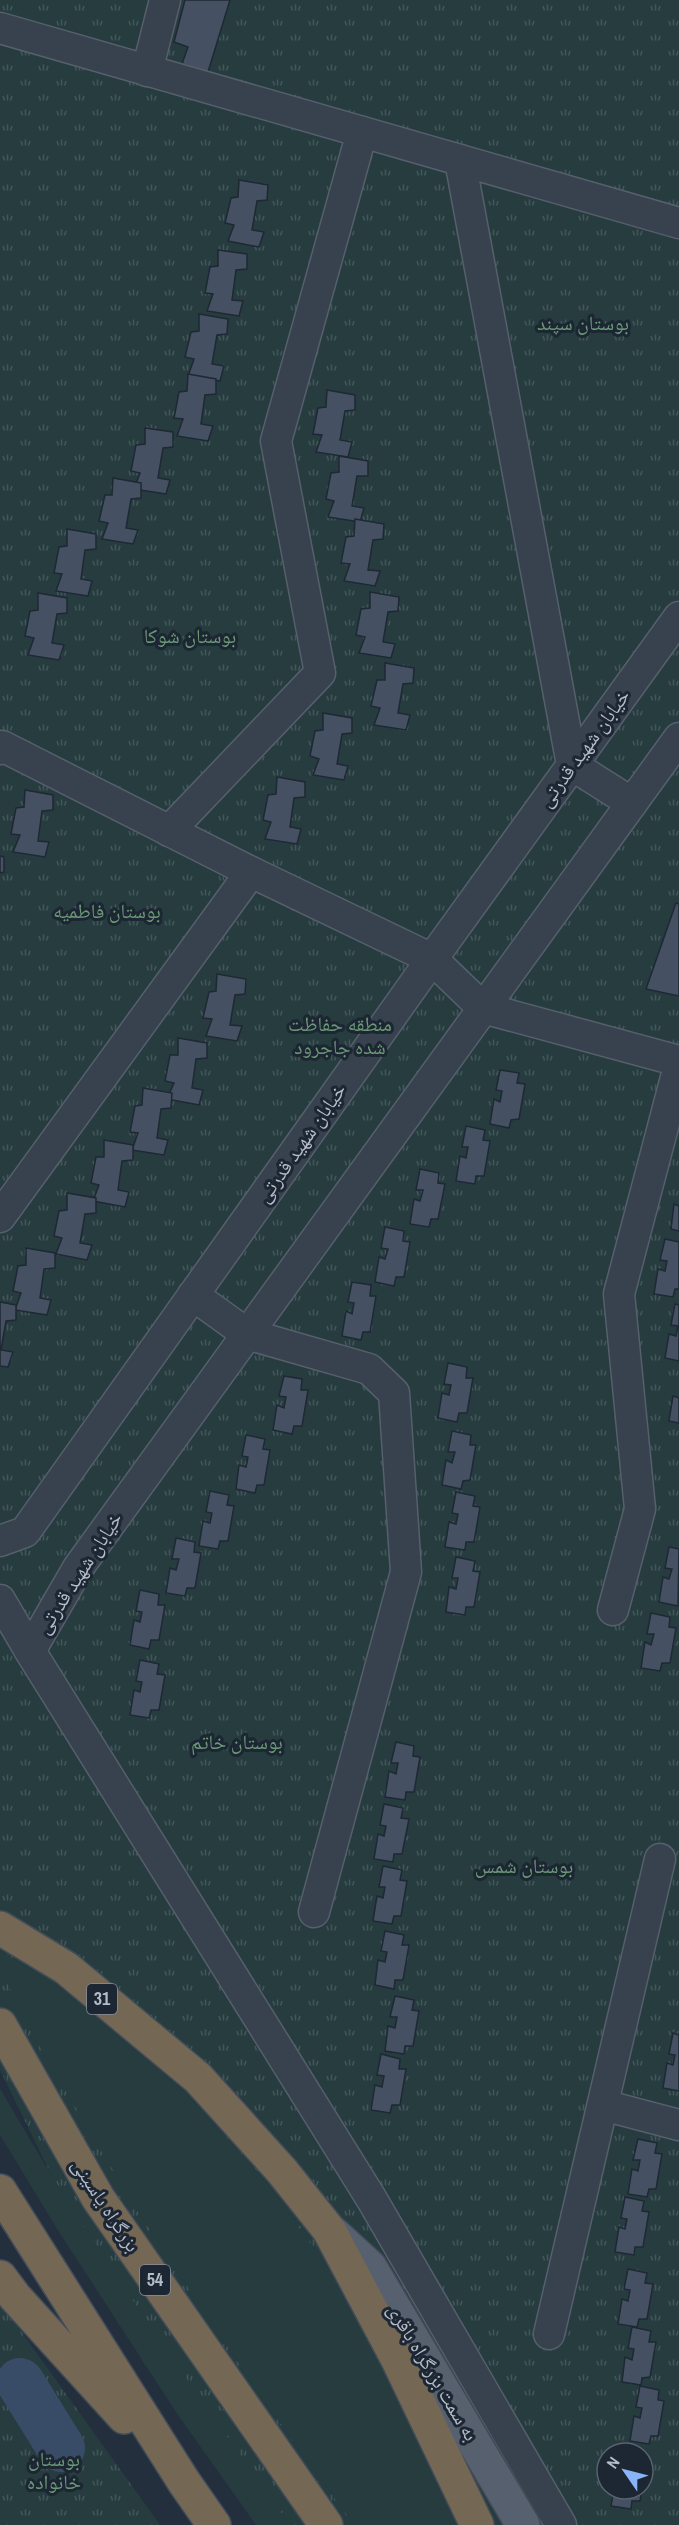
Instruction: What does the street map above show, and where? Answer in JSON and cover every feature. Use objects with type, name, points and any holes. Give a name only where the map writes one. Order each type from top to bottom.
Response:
[{"type":"highway","name":"31","points":[[0,1928],[66,1968],[198,2078],[282,2171],[329,2230]]},
{"type":"highway","name":"بزرگراه یاسینی","points":[[0,2025],[98,2198],[326,2525]]},
{"type":"highway","points":[[0,2191],[184,2482],[214,2525]]},
{"type":"highway","points":[[329,2230],[398,2360],[477,2525]]},
{"type":"highway","points":[[0,2277],[15,2297],[184,2482]]},
{"type":"main road","name":"به سمت بزرگراه باقری","points":[[329,2230],[370,2267],[523,2525]]},
{"type":"street","points":[[147,71],[165,0]]},
{"type":"street","points":[[0,28],[679,223]]},
{"type":"street","points":[[169,831],[320,673],[276,441],[362,132]]},
{"type":"street","points":[[460,160],[572,765],[632,803]]},
{"type":"street","name":"خیابان شهید قدرتی","points":[[0,1540],[25,1532],[432,959],[679,617]]},
{"type":"street","name":"خیابان شهید قدرتی","points":[[30,1651],[78,1568],[679,738]]},
{"type":"street","points":[[0,749],[2,746],[251,872],[432,959],[483,1008],[679,1061]]},
{"type":"street","points":[[0,1217],[251,872]]},
{"type":"street","points":[[613,1611],[640,1509],[619,1294],[679,1066]]},
{"type":"street","points":[[193,1295],[247,1334],[369,1368],[394,1393],[406,1572],[314,1911]]},
{"type":"street","points":[[0,1600],[371,2198],[561,2525]]},
{"type":"street","points":[[549,2334],[660,1859]]},
{"type":"street","points":[[603,2105],[679,2125]]},
{"type":"green space","name":"منطقه حفاظت شده جاجرود","points":[[0,0],[679,0],[679,2525],[269,2525],[143,2362],[0,2070]]},
{"type":"green space","points":[[0,1950],[76,2001],[157,2067],[190,2097],[262,2177],[334,2276],[392,2368],[465,2525],[354,2525],[261,2397],[138,2212],[36,2041],[0,1968]]},
{"type":"green space","points":[[0,2088],[103,2256],[290,2525],[256,2525],[178,2415],[59,2232],[0,2135]]},
{"type":"green space","name":"بوستان خانواده","points":[[0,2302],[160,2525],[0,2525]]},
{"type":"green space","points":[[433,2388],[510,2525],[489,2525]]},
{"type":"building","points":[[185,0],[230,0],[208,72],[182,64],[188,47],[174,42]]},
{"type":"building","points":[[239,180],[268,185],[267,200],[257,201],[252,230],[264,232],[259,247],[228,241],[234,225],[225,223],[231,198],[238,197]]},
{"type":"building","points":[[218,250],[247,254],[247,269],[236,270],[232,300],[243,301],[239,316],[207,311],[213,294],[205,293],[210,267],[218,266]]},
{"type":"building","points":[[199,314],[228,319],[227,334],[217,335],[212,364],[224,366],[220,381],[188,376],[194,359],[185,357],[191,332],[199,331]]},
{"type":"building","points":[[188,374],[216,379],[216,394],[205,395],[201,424],[213,426],[208,441],[177,436],[183,419],[174,418],[179,392],[187,391]]},
{"type":"building","points":[[327,390],[355,395],[355,410],[345,411],[340,440],[352,442],[348,457],[316,452],[322,435],[313,434],[318,408],[326,407]]},
{"type":"building","points":[[145,428],[173,432],[173,447],[163,448],[158,478],[170,480],[166,494],[134,489],[140,473],[131,471],[136,445],[145,444]]},
{"type":"building","points":[[339,456],[368,461],[368,476],[357,476],[352,506],[364,508],[360,522],[328,517],[334,501],[326,499],[331,473],[339,472]]},
{"type":"building","points":[[113,478],[141,483],[141,498],[131,499],[126,528],[138,530],[133,544],[102,539],[108,523],[99,521],[105,495],[112,495]]},
{"type":"building","points":[[355,519],[384,524],[383,539],[373,540],[368,570],[380,571],[375,586],[344,581],[350,564],[341,563],[346,537],[354,536]]},
{"type":"building","points":[[67,529],[96,534],[96,549],[85,550],[81,579],[92,581],[88,596],[56,591],[62,574],[54,573],[59,547],[67,546]]},
{"type":"building","points":[[370,592],[399,597],[398,611],[388,612],[383,642],[395,644],[391,658],[359,653],[365,637],[356,635],[361,609],[370,608]]},
{"type":"building","points":[[38,593],[67,598],[67,613],[57,614],[52,643],[64,645],[59,660],[28,655],[34,638],[25,636],[30,611],[38,610]]},
{"type":"building","points":[[385,663],[414,668],[413,683],[403,684],[398,713],[410,715],[406,730],[374,725],[380,708],[371,706],[377,680],[385,680]]},
{"type":"building","points":[[323,713],[352,718],[352,733],[342,734],[337,764],[348,766],[344,780],[313,775],[319,759],[310,756],[315,731],[323,730]]},
{"type":"building","points":[[277,777],[305,782],[305,797],[294,798],[290,827],[301,829],[297,844],[265,839],[271,822],[263,820],[268,795],[276,794]]},
{"type":"building","points":[[25,790],[53,795],[53,810],[42,811],[38,841],[49,842],[45,857],[13,852],[20,835],[11,834],[16,808],[24,807]]},
{"type":"building","points":[[0,856],[4,857],[4,872],[0,873]]},
{"type":"building","points":[[676,903],[679,904],[679,996],[646,989]]},
{"type":"building","points":[[217,974],[246,979],[245,994],[235,995],[230,1025],[242,1026],[237,1041],[206,1036],[212,1019],[203,1018],[209,992],[216,991]]},
{"type":"building","points":[[178,1038],[207,1043],[207,1058],[196,1059],[192,1088],[203,1090],[199,1105],[167,1099],[174,1083],[165,1081],[170,1055],[178,1055]]},
{"type":"building","points":[[500,1070],[519,1073],[517,1083],[525,1084],[519,1119],[511,1120],[509,1128],[490,1124],[494,1099],[500,1102],[502,1091],[496,1090]]},
{"type":"building","points":[[143,1088],[172,1093],[171,1108],[161,1109],[157,1138],[168,1140],[164,1155],[132,1150],[138,1133],[130,1132],[135,1106],[142,1105]]},
{"type":"building","points":[[466,1126],[485,1130],[483,1140],[490,1141],[484,1176],[476,1176],[475,1184],[456,1181],[460,1156],[466,1158],[468,1147],[462,1147]]},
{"type":"building","points":[[104,1140],[133,1145],[133,1160],[122,1161],[118,1190],[129,1192],[125,1207],[93,1201],[99,1185],[91,1183],[96,1157],[104,1157]]},
{"type":"building","points":[[420,1169],[439,1173],[438,1183],[445,1184],[438,1219],[431,1219],[429,1227],[410,1224],[414,1199],[420,1201],[423,1190],[416,1190]]},
{"type":"building","points":[[67,1193],[96,1198],[96,1213],[85,1214],[80,1243],[92,1245],[87,1260],[56,1254],[62,1238],[54,1236],[59,1211],[67,1210]]},
{"type":"building","points":[[674,1204],[679,1206],[679,1231],[671,1229]]},
{"type":"building","points":[[385,1227],[404,1231],[403,1241],[410,1242],[404,1277],[396,1277],[394,1286],[375,1282],[379,1257],[385,1259],[388,1249],[381,1248]]},
{"type":"building","points":[[665,1239],[679,1242],[679,1289],[675,1289],[673,1297],[654,1294],[658,1269],[665,1271],[667,1261],[660,1260]]},
{"type":"building","points":[[26,1248],[55,1253],[55,1268],[44,1269],[40,1298],[51,1300],[47,1315],[15,1310],[21,1293],[13,1291],[18,1266],[26,1265]]},
{"type":"building","points":[[352,1282],[371,1285],[370,1296],[376,1296],[370,1332],[363,1332],[361,1340],[342,1336],[346,1311],[352,1314],[354,1303],[348,1302]]},
{"type":"building","points":[[0,1302],[16,1305],[16,1320],[6,1321],[1,1350],[13,1352],[8,1367],[0,1366]]},
{"type":"building","points":[[675,1304],[679,1305],[679,1361],[665,1358],[669,1334],[676,1336],[678,1326],[671,1325]]},
{"type":"building","points":[[448,1363],[467,1367],[466,1378],[473,1378],[467,1413],[459,1413],[457,1422],[438,1418],[442,1393],[449,1395],[451,1385],[444,1384]]},
{"type":"building","points":[[284,1376],[302,1379],[301,1390],[308,1390],[302,1426],[294,1426],[292,1434],[273,1430],[277,1405],[284,1408],[286,1397],[279,1396]]},
{"type":"building","points":[[673,1396],[679,1398],[679,1423],[669,1421]]},
{"type":"building","points":[[452,1431],[471,1435],[470,1445],[476,1445],[470,1480],[463,1481],[461,1489],[442,1485],[446,1460],[452,1463],[455,1452],[448,1452]]},
{"type":"building","points":[[246,1435],[265,1439],[263,1449],[270,1450],[264,1485],[257,1485],[255,1493],[236,1489],[239,1465],[246,1467],[248,1457],[242,1456]]},
{"type":"building","points":[[210,1491],[229,1495],[227,1505],[234,1506],[228,1541],[220,1541],[218,1549],[199,1546],[203,1521],[210,1523],[212,1513],[206,1512]]},
{"type":"building","points":[[456,1492],[475,1496],[473,1506],[480,1507],[474,1542],[466,1542],[465,1550],[445,1547],[449,1522],[456,1524],[458,1514],[452,1513]]},
{"type":"building","points":[[176,1538],[195,1542],[194,1552],[201,1553],[195,1588],[187,1588],[185,1596],[166,1593],[170,1568],[176,1570],[179,1559],[172,1559]]},
{"type":"building","points":[[669,1547],[679,1549],[678,1606],[659,1602],[663,1577],[669,1579],[672,1569],[665,1568]]},
{"type":"building","points":[[456,1557],[475,1561],[473,1571],[480,1572],[474,1607],[466,1607],[465,1615],[446,1612],[449,1587],[456,1589],[458,1578],[452,1578]]},
{"type":"building","points":[[140,1590],[159,1594],[158,1605],[165,1605],[159,1640],[151,1640],[149,1649],[130,1645],[134,1620],[140,1622],[142,1612],[136,1611]]},
{"type":"building","points":[[651,1613],[670,1617],[669,1627],[676,1628],[670,1663],[662,1663],[660,1671],[641,1668],[645,1642],[651,1645],[654,1634],[647,1634]]},
{"type":"building","points":[[140,1660],[159,1664],[157,1674],[165,1675],[159,1710],[151,1710],[149,1718],[130,1715],[134,1690],[140,1692],[142,1682],[136,1681]]},
{"type":"building","points":[[396,1742],[414,1746],[413,1756],[420,1757],[414,1792],[406,1792],[405,1800],[385,1797],[389,1771],[396,1774],[398,1763],[391,1763]]},
{"type":"building","points":[[384,1804],[403,1808],[401,1818],[409,1819],[402,1854],[394,1854],[393,1862],[374,1859],[378,1834],[384,1836],[386,1826],[380,1825]]},
{"type":"building","points":[[383,1866],[402,1870],[400,1880],[407,1881],[401,1916],[394,1916],[392,1924],[373,1921],[377,1896],[383,1898],[385,1887],[379,1887]]},
{"type":"building","points":[[385,1931],[404,1935],[402,1945],[409,1945],[403,1980],[395,1980],[394,1989],[375,1985],[378,1960],[385,1962],[387,1952],[381,1951]]},
{"type":"building","points":[[395,1996],[414,2000],[412,2010],[419,2011],[413,2046],[405,2046],[404,2054],[385,2051],[388,2026],[395,2028],[397,2017],[390,2017]]},
{"type":"building","points":[[673,2033],[679,2035],[679,2091],[663,2088],[667,2063],[673,2065],[675,2055],[669,2054]]},
{"type":"building","points":[[381,2054],[400,2059],[399,2069],[406,2069],[400,2105],[392,2105],[390,2113],[371,2110],[375,2085],[382,2087],[384,2076],[377,2075]]},
{"type":"building","points":[[638,2139],[657,2143],[655,2153],[662,2154],[656,2189],[649,2189],[647,2197],[628,2194],[632,2169],[638,2171],[640,2160],[633,2160]]},
{"type":"building","points":[[625,2197],[644,2201],[642,2211],[649,2212],[643,2247],[635,2247],[634,2255],[615,2252],[619,2227],[625,2229],[627,2219],[621,2218]]},
{"type":"building","points":[[628,2269],[647,2273],[645,2283],[653,2284],[647,2319],[639,2319],[637,2327],[618,2324],[622,2299],[628,2301],[630,2290],[624,2289]]},
{"type":"building","points":[[632,2327],[651,2331],[649,2342],[656,2342],[650,2377],[642,2378],[641,2385],[622,2382],[625,2357],[632,2360],[634,2349],[628,2348]]},
{"type":"building","points":[[640,2386],[659,2390],[658,2400],[664,2401],[658,2436],[651,2436],[650,2441],[630,2441],[634,2416],[640,2418],[642,2408],[636,2407]]},
{"type":"building","points":[[612,2501],[632,2501],[631,2509],[611,2506]]},
{"type":"waterway","points":[[20,2382],[61,2448]]},
{"type":"park label","name":"بوستان سپند","points":[[583,323]]},
{"type":"park label","name":"بوستان شوکا","points":[[190,636]]},
{"type":"park label","name":"بوستان فاطمیه","points":[[107,911]]},
{"type":"park label","name":"بوستان خاتم","points":[[237,1742]]},
{"type":"park label","name":"بوستان شمس","points":[[524,1866]]}]
